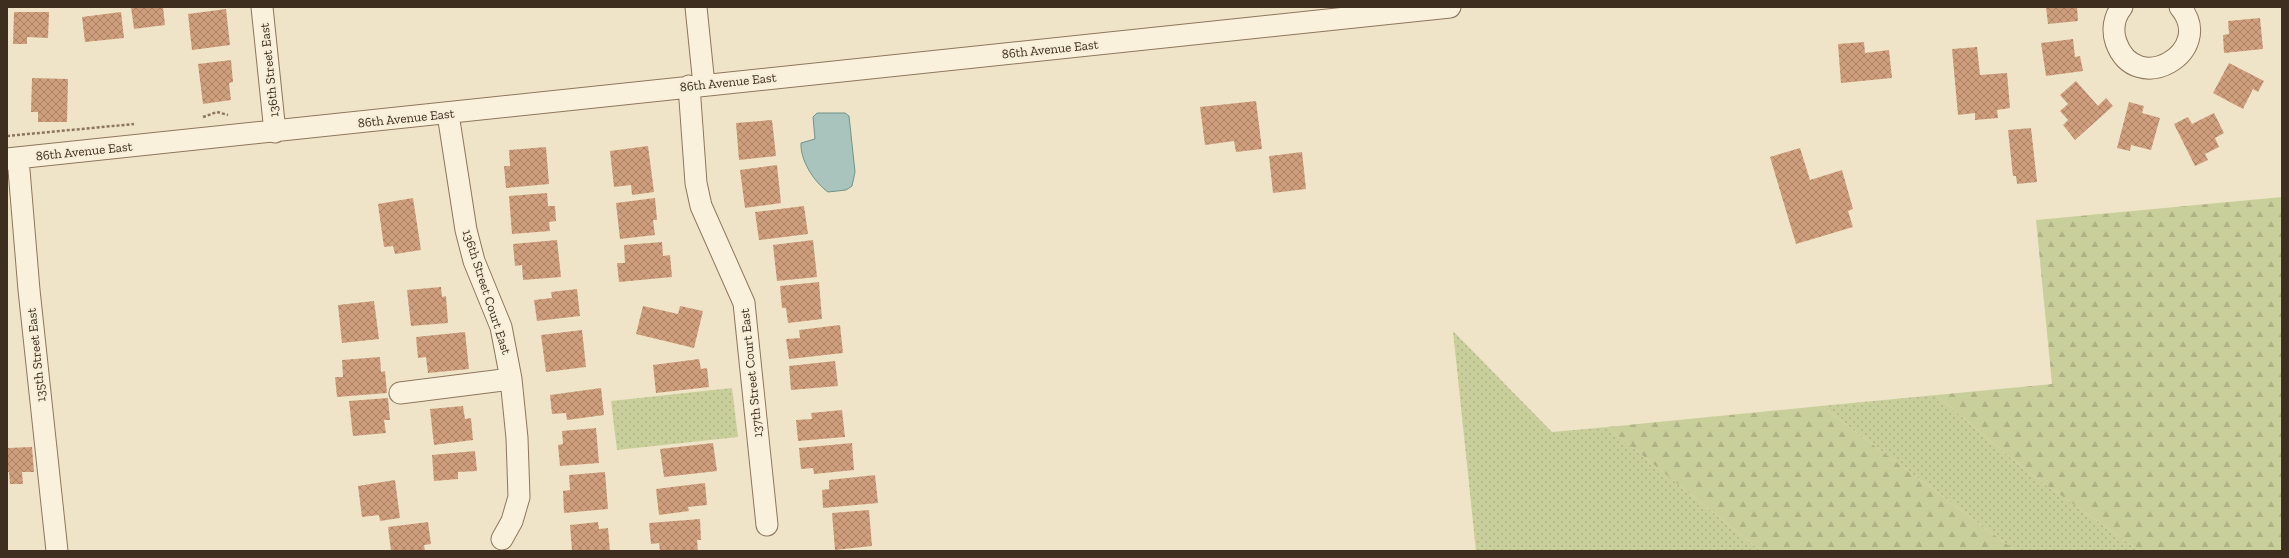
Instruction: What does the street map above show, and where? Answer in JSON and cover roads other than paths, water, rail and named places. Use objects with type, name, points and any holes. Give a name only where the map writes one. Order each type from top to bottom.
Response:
[{"type":"street","name":"136th Street East","points":[[262,7],[275,132]]},
{"type":"street","name":"137th Street Court East","points":[[696,7],[696,183],[701,206],[744,303],[767,525]]},
{"type":"street","name":"86th Avenue East","points":[[12,159],[1450,7]]},
{"type":"street","points":[[2122,7],[2116,17],[2114,26],[2118,49],[2126,59],[2135,64],[2144,68],[2156,68],[2170,63],[2180,55],[2185,47],[2189,27],[2186,16],[2180,7]]},
{"type":"street","name":"136th Street Court East","points":[[448,114],[466,230],[474,261],[501,327],[511,379],[517,438],[519,497],[512,521],[502,539]]},
{"type":"street","name":"135th Street East","points":[[12,159],[29,290],[57,551]]},
{"type":"street","points":[[400,393],[511,379]]},
{"type":"water","points":[[817,113],[845,113],[849,116],[855,172],[852,186],[846,190],[828,192],[813,177],[805,163],[801,150],[801,143],[815,139],[813,117]]}]
